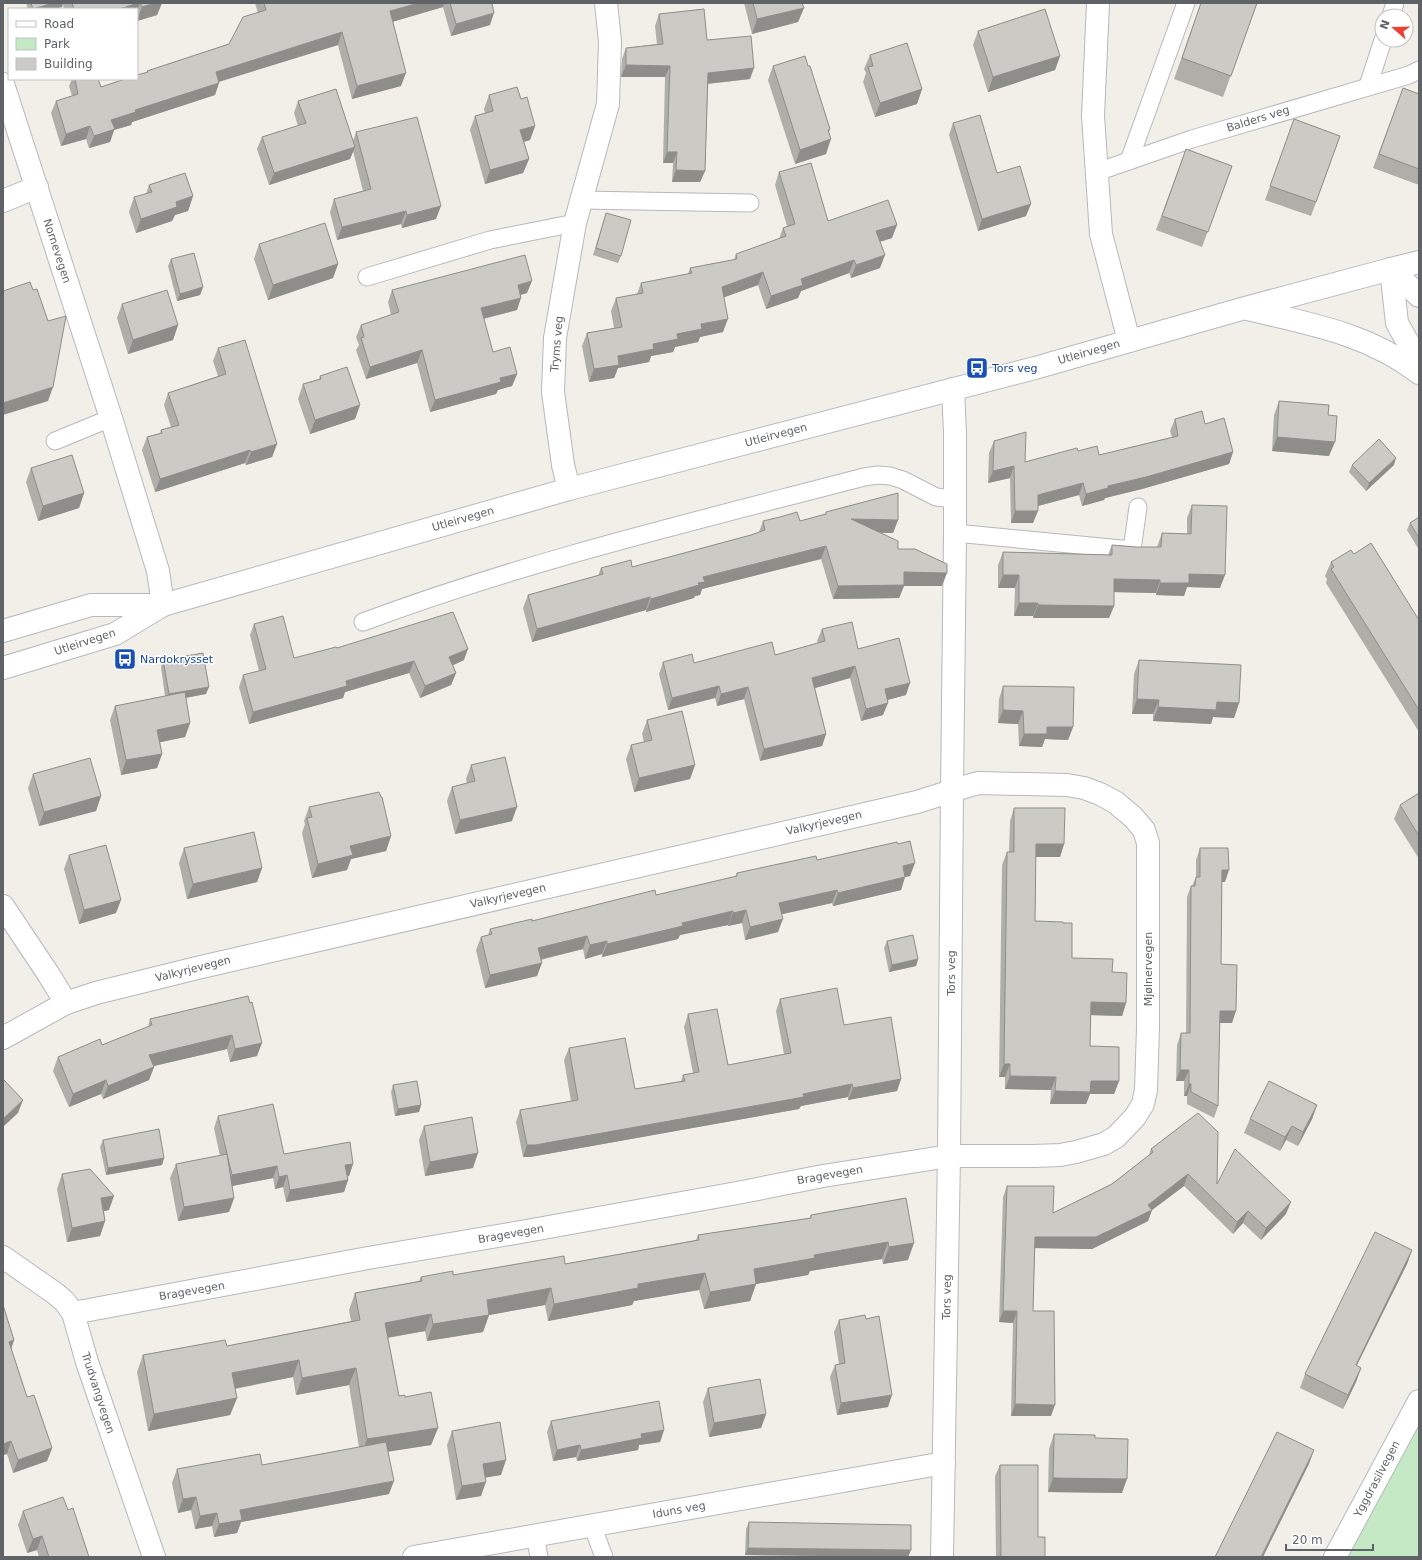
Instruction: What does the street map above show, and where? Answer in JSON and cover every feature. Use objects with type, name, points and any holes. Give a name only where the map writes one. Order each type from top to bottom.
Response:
[{"type":"street","name":"Tryms veg","points":[[569,489],[563,465],[553,392],[555,338],[581,200],[608,104],[610,40],[606,3]]},
{"type":"street","points":[[1098,3],[1093,116],[1101,234],[1129,340]]},
{"type":"street","name":"Nornevegen","points":[[3,84],[111,418],[158,571],[163,605]]},
{"type":"street","points":[[3,201],[37,187]]},
{"type":"street","name":"Utleirvegen","points":[[3,668],[115,634],[163,605],[569,489],[1035,368],[1244,308],[1419,262]]},
{"type":"street","points":[[1391,269],[1419,296]]},
{"type":"street","points":[[1391,269],[1397,323],[1419,362]]},
{"type":"street","points":[[1244,308],[1342,332],[1376,346],[1395,356],[1419,373]]},
{"type":"street","name":"Tors veg","points":[[942,1557],[950,1156],[955,533],[955,433],[953,389]]},
{"type":"street","name":"Utleirvegen","points":[[3,631],[91,605],[163,605]]},
{"type":"street","name":"Mjølnervegen","points":[[950,1156],[1034,1156],[1076,1152],[1104,1144],[1116,1137],[1135,1117],[1143,1104],[1146,1090],[1149,856],[1148,843],[1144,830],[1133,817],[1114,802],[1100,794],[1084,788],[1067,785],[979,783],[971,784],[952,792]]},
{"type":"street","name":"Valkyrjevegen","points":[[3,1038],[66,1003],[96,993],[204,966],[917,802],[952,792]]},
{"type":"street","points":[[3,906],[66,1003]]},
{"type":"street","name":"Bragevegen","points":[[73,1313],[368,1258],[737,1193],[823,1176],[950,1156]]},
{"type":"street","name":"Trudvangvegen","points":[[3,1257],[56,1294],[65,1302],[73,1313],[87,1362],[154,1557]]},
{"type":"street","name":"Yggdrasilvegen","points":[[1335,1557],[1419,1401]]},
{"type":"street","name":"Iduns veg","points":[[414,1557],[944,1463]]},
{"type":"lane","points":[[1129,161],[1186,3]]},
{"type":"lane","points":[[1368,86],[1380,48]]},
{"type":"lane","name":"Balders veg","points":[[1097,172],[1192,139],[1409,75],[1419,70]]},
{"type":"lane","points":[[581,200],[750,203]]},
{"type":"lane","points":[[367,277],[490,240],[576,223]]},
{"type":"lane","points":[[55,441],[111,418]]},
{"type":"lane","points":[[363,622],[422,600],[594,548],[864,477],[878,475],[890,476],[903,480],[936,497],[955,499]]},
{"type":"lane","points":[[955,533],[1132,550],[1138,507]]},
{"type":"lane","points":[[592,1526],[604,1557]]},
{"type":"lane","points":[[535,1535],[539,1557]]},
{"type":"green space","points":[[1419,1419],[1419,1557],[1345,1557]]},
{"type":"building","points":[[31,3],[53,3],[36,8],[33,8]]},
{"type":"building","points":[[72,3],[138,3],[123,8],[74,8]]},
{"type":"building","points":[[140,3],[155,3],[142,7]]},
{"type":"building","points":[[264,3],[419,3],[390,11],[406,73],[357,86],[342,32],[216,72],[219,83],[135,110],[136,112],[111,120],[115,129],[94,136],[90,126],[66,134],[56,101],[78,94],[75,80],[98,80],[101,87],[122,80],[138,80],[138,75],[148,72],[147,71],[229,44],[243,17],[266,10]]},
{"type":"building","points":[[450,3],[492,3],[494,13],[456,24]]},
{"type":"building","points":[[753,3],[802,3],[804,8],[757,19]]},
{"type":"building","points":[[1201,3],[1257,3],[1231,76],[1182,58]]},
{"type":"building","points":[[704,9],[707,40],[751,36],[754,68],[708,73],[705,171],[676,170],[677,152],[667,152],[670,66],[626,65],[626,48],[663,44],[659,14]]},
{"type":"building","points":[[1045,9],[1060,56],[993,77],[978,31]]},
{"type":"building","points":[[907,43],[922,89],[880,103],[868,67],[873,66],[870,55]]},
{"type":"building","points":[[805,56],[808,66],[810,66],[830,129],[828,130],[831,139],[800,150],[773,66]]},
{"type":"building","points":[[517,87],[521,99],[527,97],[535,126],[520,130],[529,159],[490,170],[475,116],[493,111],[489,95]]},
{"type":"building","points":[[1403,88],[1419,94],[1419,169],[1379,154]]},
{"type":"building","points":[[336,89],[355,147],[274,173],[262,137],[306,123],[298,101]]},
{"type":"building","points":[[980,115],[997,173],[1020,166],[1031,204],[982,219],[953,123]]},
{"type":"building","points":[[417,117],[441,206],[407,215],[406,211],[342,227],[334,199],[371,189],[356,132]]},
{"type":"building","points":[[1294,119],[1340,136],[1316,202],[1270,186]]},
{"type":"building","points":[[1186,149],[1232,166],[1208,232],[1162,216]]},
{"type":"building","points":[[811,163],[828,221],[888,200],[897,225],[876,231],[885,255],[856,265],[854,260],[801,279],[803,285],[771,296],[763,272],[722,287],[728,319],[701,324],[702,329],[677,334],[678,339],[653,344],[654,349],[618,356],[619,365],[594,369],[587,333],[622,327],[616,298],[643,293],[641,283],[692,273],[690,268],[737,259],[736,254],[786,236],[783,228],[795,224],[779,172]]},
{"type":"building","points":[[185,173],[193,196],[176,202],[177,207],[141,219],[134,197],[152,192],[149,185]]},
{"type":"building","points":[[606,213],[631,220],[621,256],[596,248]]},
{"type":"building","points":[[325,223],[338,264],[273,285],[259,244]]},
{"type":"building","points":[[194,253],[203,287],[180,294],[171,259]]},
{"type":"building","points":[[525,255],[532,281],[518,285],[521,298],[481,308],[493,352],[510,347],[517,374],[500,378],[501,382],[435,400],[422,350],[370,367],[361,338],[364,337],[361,325],[399,312],[392,290]]},
{"type":"building","points":[[30,282],[33,290],[37,289],[48,321],[66,316],[53,387],[3,403],[3,291]]},
{"type":"building","points":[[167,290],[178,325],[133,340],[122,304]]},
{"type":"building","points":[[245,340],[277,444],[251,452],[250,450],[160,479],[147,437],[162,433],[161,430],[179,425],[168,393],[226,374],[218,348]]},
{"type":"building","points":[[347,367],[360,405],[315,420],[303,384],[321,379],[320,376]]},
{"type":"building","points":[[1279,401],[1329,405],[1328,415],[1337,416],[1335,442],[1277,437]]},
{"type":"building","points":[[1202,411],[1205,424],[1224,418],[1233,452],[1146,477],[1108,486],[1108,488],[1086,494],[1083,483],[1038,495],[1038,511],[1015,511],[1014,466],[993,471],[994,441],[1026,432],[1025,462],[1077,448],[1078,451],[1097,446],[1099,455],[1178,436],[1175,419]]},
{"type":"building","points":[[1379,439],[1396,458],[1369,483],[1352,465]]},
{"type":"building","points":[[72,455],[84,493],[43,506],[31,468]]},
{"type":"building","points":[[898,493],[898,520],[851,519],[898,541],[898,549],[915,549],[947,564],[947,573],[904,572],[904,585],[838,586],[826,546],[703,577],[705,582],[698,583],[699,585],[651,599],[650,597],[537,629],[528,595],[603,574],[601,568],[631,560],[632,567],[751,535],[765,530],[763,521],[797,512],[800,521],[826,514],[826,512]]},
{"type":"building","points":[[1192,505],[1227,506],[1225,575],[1189,574],[1189,583],[1160,583],[1160,580],[1114,579],[1114,606],[1038,605],[1038,603],[1019,603],[1019,575],[1003,575],[1003,552],[1112,555],[1112,545],[1161,547],[1162,533],[1191,534]]},
{"type":"building","points":[[1419,517],[1419,538],[1410,523]]},
{"type":"building","points":[[1371,543],[1419,620],[1419,710],[1331,569],[1334,567],[1331,562],[1351,550],[1354,554]]},
{"type":"building","points":[[453,612],[468,649],[449,657],[456,673],[425,686],[414,661],[346,681],[347,686],[253,712],[243,675],[266,669],[254,624],[283,616],[294,658],[336,647],[337,648]]},
{"type":"building","points":[[852,622],[858,649],[899,638],[910,683],[885,689],[888,703],[866,709],[855,666],[812,678],[826,734],[764,749],[748,687],[721,694],[719,686],[672,698],[663,662],[692,654],[694,663],[772,642],[775,655],[825,641],[822,629]]},
{"type":"building","points":[[203,653],[209,687],[169,694],[163,660]]},
{"type":"building","points":[[1139,660],[1241,665],[1239,703],[1217,702],[1216,710],[1158,707],[1159,700],[1137,699]]},
{"type":"building","points":[[1003,686],[1074,687],[1073,727],[1047,727],[1047,734],[1024,734],[1023,711],[1003,710]]},
{"type":"building","points":[[185,692],[190,723],[157,730],[162,754],[126,760],[115,706]]},
{"type":"building","points":[[682,711],[695,765],[639,778],[631,745],[652,740],[647,720]]},
{"type":"building","points":[[505,757],[517,807],[460,820],[452,787],[475,781],[471,765]]},
{"type":"building","points":[[90,758],[101,796],[44,812],[33,774]]},
{"type":"building","points":[[379,792],[382,797],[391,836],[350,846],[353,855],[318,864],[307,818],[312,817],[309,807]]},
{"type":"building","points":[[1419,793],[1419,836],[1400,805]]},
{"type":"building","points":[[1014,808],[1065,808],[1064,844],[1036,844],[1035,921],[1072,923],[1072,958],[1113,959],[1112,972],[1127,973],[1126,1003],[1091,1002],[1090,1046],[1119,1047],[1119,1081],[1091,1081],[1090,1092],[1055,1091],[1056,1077],[1010,1076],[1010,1064],[1004,1064],[1007,852],[1014,852]]},
{"type":"building","points":[[254,832],[262,868],[193,884],[184,848]]},
{"type":"building","points":[[910,841],[915,863],[903,866],[905,877],[838,893],[837,890],[779,903],[783,919],[750,927],[746,910],[733,913],[733,911],[682,923],[683,926],[607,944],[607,941],[590,945],[587,936],[538,948],[542,963],[490,975],[481,937],[492,934],[490,929],[532,919],[532,921],[655,890],[656,895],[737,876],[737,873],[816,856],[817,860],[897,842],[898,844]]},
{"type":"building","points":[[106,845],[121,900],[84,910],[69,855]]},
{"type":"building","points":[[1200,848],[1228,848],[1229,870],[1222,870],[1221,964],[1237,965],[1236,1011],[1220,1011],[1218,1106],[1191,1092],[1191,1084],[1189,1084],[1189,1070],[1180,1070],[1181,1033],[1190,1033],[1191,886],[1195,886],[1196,877],[1200,877]]},
{"type":"building","points":[[913,935],[918,959],[892,965],[887,941]]},
{"type":"building","points":[[837,988],[844,1025],[891,1017],[901,1079],[853,1088],[852,1084],[803,1094],[804,1097],[535,1145],[527,1145],[520,1110],[578,1100],[569,1048],[625,1038],[635,1089],[685,1081],[683,1075],[699,1072],[688,1014],[717,1009],[728,1065],[791,1053],[780,999]]},
{"type":"building","points":[[248,996],[250,1003],[252,1002],[262,1043],[235,1049],[232,1035],[149,1055],[154,1067],[108,1086],[106,1080],[73,1094],[58,1057],[100,1039],[102,1045],[152,1025],[150,1019]]},
{"type":"building","points":[[3,1079],[23,1100],[3,1119]]},
{"type":"building","points":[[417,1081],[421,1105],[398,1109],[393,1085]]},
{"type":"building","points":[[1269,1081],[1317,1105],[1303,1132],[1292,1126],[1285,1137],[1250,1119]]},
{"type":"building","points":[[273,1104],[284,1154],[350,1142],[353,1164],[345,1165],[348,1180],[290,1190],[287,1175],[279,1177],[277,1166],[232,1175],[218,1116]]},
{"type":"building","points":[[1198,1113],[1218,1132],[1217,1184],[1235,1149],[1291,1202],[1266,1228],[1248,1211],[1237,1222],[1188,1174],[1148,1205],[1152,1210],[1096,1237],[1035,1237],[1033,1311],[1054,1311],[1055,1405],[1015,1404],[1017,1311],[1003,1311],[1007,1186],[1054,1186],[1053,1213],[1112,1184],[1153,1152],[1151,1149]]},
{"type":"building","points":[[472,1117],[478,1153],[430,1162],[424,1126]]},
{"type":"building","points":[[159,1129],[164,1158],[108,1168],[103,1140]]},
{"type":"building","points":[[227,1154],[234,1198],[184,1207],[176,1164]]},
{"type":"building","points":[[90,1169],[114,1196],[101,1198],[105,1221],[72,1228],[62,1174]]},
{"type":"building","points":[[906,1198],[914,1243],[889,1247],[888,1242],[814,1255],[815,1258],[754,1269],[756,1284],[710,1292],[705,1273],[638,1284],[638,1288],[554,1304],[551,1288],[487,1300],[489,1315],[433,1324],[431,1314],[385,1323],[399,1396],[405,1395],[405,1397],[431,1392],[438,1428],[367,1439],[356,1368],[302,1378],[299,1360],[232,1373],[237,1398],[154,1414],[143,1355],[225,1340],[227,1346],[360,1320],[355,1293],[422,1281],[421,1277],[453,1271],[453,1275],[564,1256],[565,1264],[699,1240],[698,1235],[811,1218],[811,1215]]},
{"type":"building","points":[[1375,1232],[1412,1250],[1356,1365],[1361,1368],[1348,1395],[1305,1374]]},
{"type":"building","points":[[3,1305],[14,1340],[9,1342],[27,1397],[34,1395],[52,1448],[18,1460],[11,1441],[3,1444]]},
{"type":"building","points":[[865,1315],[866,1319],[879,1316],[892,1395],[841,1403],[835,1365],[845,1363],[839,1320]]},
{"type":"building","points":[[760,1379],[766,1414],[714,1423],[708,1388]]},
{"type":"building","points":[[659,1401],[664,1430],[641,1434],[642,1438],[581,1450],[580,1445],[557,1450],[551,1421]]},
{"type":"building","points":[[500,1422],[506,1460],[483,1464],[486,1482],[462,1486],[452,1431]]},
{"type":"building","points":[[1277,1432],[1314,1450],[1261,1557],[1215,1557]]},
{"type":"building","points":[[1054,1434],[1095,1435],[1095,1438],[1128,1439],[1127,1479],[1053,1478]]},
{"type":"building","points":[[386,1442],[394,1481],[240,1510],[242,1520],[219,1524],[217,1513],[200,1516],[196,1497],[183,1499],[177,1469],[260,1454],[262,1465]]},
{"type":"building","points":[[1000,1465],[1038,1465],[1038,1537],[1045,1537],[1045,1557],[1001,1557]]},
{"type":"building","points":[[63,1497],[68,1510],[73,1508],[89,1557],[49,1557],[42,1536],[33,1539],[23,1511]]},
{"type":"building","points":[[749,1522],[911,1525],[911,1550],[748,1548]]},
{"type":"place","name":"Tors veg","points":[[977,368]]},
{"type":"place","name":"Nardokrysset","points":[[125,659]]}]
